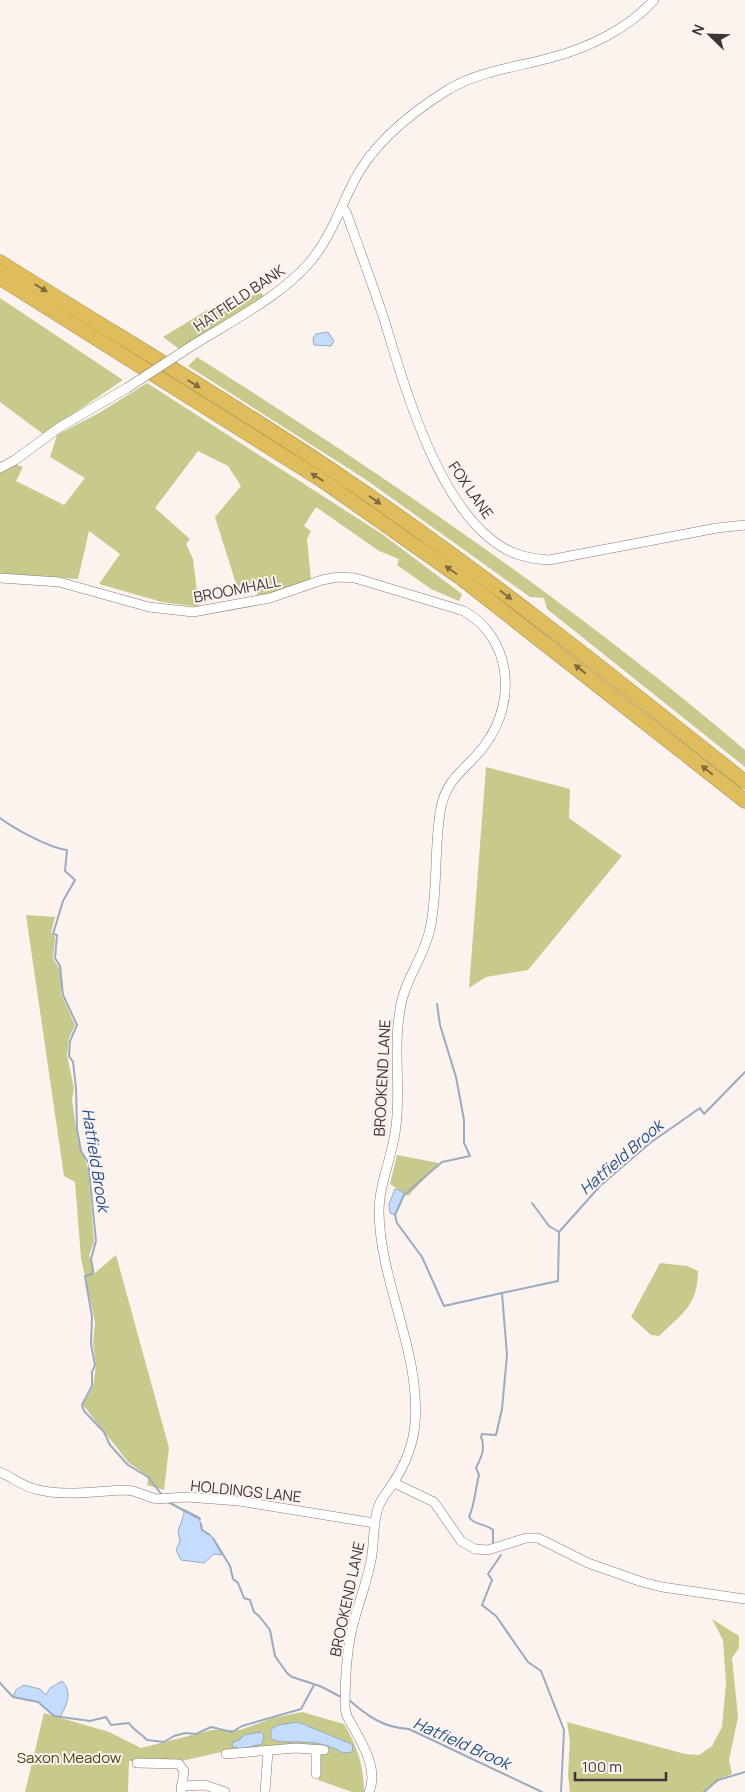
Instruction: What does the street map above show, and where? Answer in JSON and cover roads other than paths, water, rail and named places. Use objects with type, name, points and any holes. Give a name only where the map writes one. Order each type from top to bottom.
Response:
[{"type":"highway","points":[[0,262],[332,470],[451,553],[745,782]]},
{"type":"highway","points":[[0,278],[323,481],[462,578],[745,801]]},
{"type":"street","name":"HATFIELD BANK","points":[[0,468],[60,428],[128,388],[295,278],[327,240],[359,172],[374,152],[398,127],[450,89],[487,74],[552,58],[578,49],[616,31],[632,20],[654,0]]},
{"type":"street","name":"FOX LANE","points":[[342,208],[346,212],[372,283],[395,361],[432,457],[460,503],[490,539],[512,553],[534,559],[549,560],[707,530],[745,525]]},
{"type":"street","name":"BROOMHALL","points":[[0,578],[70,584],[173,612],[212,610],[270,598],[322,580],[338,577],[360,579],[448,604]]},
{"type":"street","name":"BROOKEND LANE","points":[[369,1792],[372,1773],[365,1752],[347,1716],[345,1693],[349,1640],[371,1562],[374,1523],[381,1500],[394,1483],[410,1450],[415,1423],[410,1368],[386,1259],[379,1214],[382,1186],[396,1125],[399,1012],[405,986],[427,941],[431,926],[436,842],[444,794],[457,772],[477,755],[492,735],[503,701],[506,676],[499,646],[490,633],[472,615],[448,604]]},
{"type":"street","name":"HOLDINGS LANE","points":[[0,1472],[24,1485],[45,1491],[124,1490],[156,1499],[187,1497],[231,1500],[374,1523]]},
{"type":"street","points":[[394,1483],[434,1502],[462,1541],[475,1549],[488,1550],[526,1538],[538,1538],[588,1563],[642,1582],[662,1587],[745,1599]]},
{"type":"street","points":[[226,1754],[320,1750],[316,1774]]},
{"type":"street","points":[[264,1792],[268,1751]]},
{"type":"street","points":[[137,1763],[179,1764],[184,1772],[181,1789],[205,1785],[225,1792]]},
{"type":"water","points":[[328,332],[334,341],[331,346],[314,345],[313,338],[316,334]]},
{"type":"water","points":[[395,1189],[402,1191],[404,1195],[395,1215],[390,1213],[389,1204]]},
{"type":"water","points":[[183,1509],[199,1517],[202,1530],[212,1537],[222,1555],[214,1554],[204,1563],[181,1560],[176,1550],[180,1541],[178,1531],[184,1514]]},
{"type":"water","points":[[62,1681],[67,1690],[68,1699],[60,1717],[54,1716],[38,1702],[13,1697],[16,1690],[24,1685],[40,1689],[46,1695],[50,1688]]},
{"type":"water","points":[[298,1722],[353,1745],[352,1752],[343,1753],[332,1747],[316,1743],[280,1742],[271,1738],[271,1729],[278,1725]]},
{"type":"water","points":[[261,1732],[264,1736],[262,1744],[241,1749],[232,1746],[233,1742],[240,1740],[244,1735]]},
{"type":"waterway","name":"Hatfield Brook","points":[[0,818],[32,837],[51,846],[67,850],[65,871],[75,880],[63,901],[53,934],[57,935],[55,958],[60,966],[63,995],[77,1025],[70,1041],[69,1056],[73,1062],[77,1129],[81,1151],[89,1164],[96,1241],[91,1259],[92,1274],[85,1276],[92,1317],[91,1344],[95,1365],[92,1372],[92,1386],[82,1405],[84,1411],[104,1432],[110,1445],[128,1465],[148,1477],[162,1495]]},
{"type":"waterway","points":[[437,1004],[440,1025],[456,1077],[464,1120],[464,1143],[470,1156],[442,1162],[404,1195],[395,1215],[397,1223],[422,1257],[444,1306],[502,1293]]},
{"type":"waterway","name":"Hatfield Brook","points":[[493,1544],[493,1530],[474,1522],[469,1517],[473,1507],[479,1475],[476,1468],[483,1449],[481,1437],[482,1434],[496,1435],[502,1409],[507,1355],[502,1293],[558,1281],[559,1232],[600,1186],[650,1143],[700,1108],[704,1114],[745,1072]]},
{"type":"waterway","points":[[532,1203],[549,1226],[559,1232]]},
{"type":"waterway","name":"Hatfield Brook","points":[[168,1502],[200,1519]]},
{"type":"waterway","name":"Hatfield Brook","points":[[201,1524],[202,1530],[210,1535]]},
{"type":"waterway","name":"Hatfield Brook","points":[[213,1538],[230,1566],[233,1579],[238,1583],[244,1598],[250,1600],[254,1612],[270,1630],[275,1656],[287,1673],[292,1677],[320,1686],[341,1697]]},
{"type":"waterway","name":"Hatfield Brook","points":[[501,1555],[488,1574],[492,1580],[482,1605],[496,1616],[528,1662],[541,1671],[564,1730],[561,1792]]},
{"type":"waterway","points":[[0,1683],[13,1697],[38,1702],[54,1716],[90,1721],[106,1717],[111,1725],[129,1723],[147,1740],[164,1742],[174,1736],[185,1733],[196,1734],[211,1727],[232,1732],[242,1726],[301,1709],[314,1685]]},
{"type":"waterway","name":"Hatfield Brook","points":[[348,1699],[362,1711],[384,1724],[409,1729],[542,1792]]},
{"type":"waterway","points":[[704,1792],[718,1780],[745,1772]]},
{"type":"park label","name":"Saxon Meadow","points":[[69,1757]]}]
